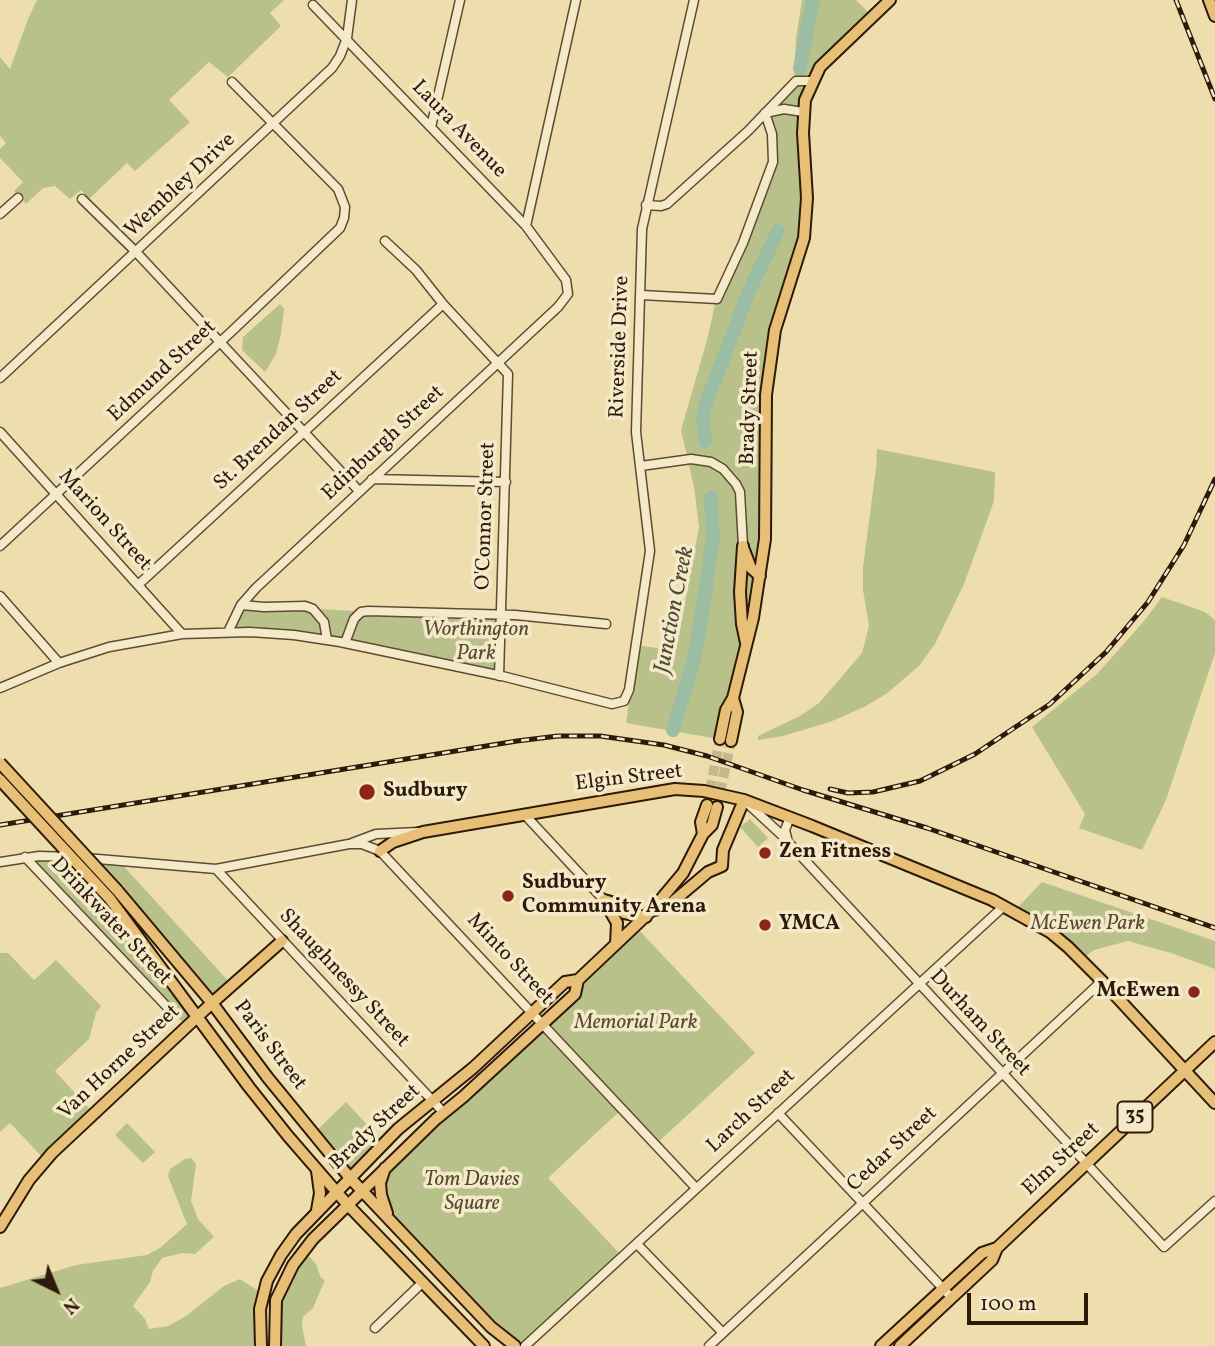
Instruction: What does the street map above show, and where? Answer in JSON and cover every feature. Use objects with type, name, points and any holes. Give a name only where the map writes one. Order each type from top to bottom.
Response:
[{"type":"main road","points":[[812,81],[831,55],[890,0]]},
{"type":"main road","points":[[1209,0],[1215,16]]},
{"type":"main road","name":"Brady Street","points":[[725,740],[726,710],[733,698],[760,576],[767,515],[766,394],[771,347],[800,253],[807,214],[803,113],[812,81]]},
{"type":"main road","points":[[743,546],[747,561],[760,576]]},
{"type":"main road","points":[[743,546],[740,592],[741,624],[746,646]]},
{"type":"main road","name":"Paris Street","points":[[0,763],[212,1003],[349,1178],[491,1326],[515,1346]]},
{"type":"main road","name":"Paris Street","points":[[0,780],[114,895],[197,1017],[249,1087],[316,1168],[347,1204],[484,1346]]},
{"type":"main road","name":"Elgin Street","points":[[380,850],[393,842],[423,832],[682,788],[744,800],[1004,906],[1050,932],[1102,981],[1215,1103]]},
{"type":"main road","points":[[616,944],[617,923],[604,900],[611,902],[624,913],[649,914],[669,905],[708,872],[722,866],[723,850],[744,800]]},
{"type":"main road","name":"Brady Street","points":[[275,1346],[276,1300],[283,1281],[313,1239],[385,1167],[575,994],[578,980],[649,914],[682,873],[703,834],[712,825],[712,806]]},
{"type":"main road","name":"Van Horne Street","points":[[0,1227],[23,1188],[45,1161],[212,1003],[282,941]]},
{"type":"main road","name":"Brady Street","points":[[261,1346],[260,1309],[267,1281],[281,1255],[317,1212],[398,1129],[474,1068],[565,982],[578,980]]},
{"type":"main road","name":"Elm Street","points":[[900,1346],[992,1260],[997,1248],[1215,1042]]},
{"type":"main road","points":[[385,1167],[380,1183],[381,1195],[390,1219]]},
{"type":"main road","points":[[316,1168],[320,1193],[317,1212]]},
{"type":"main road","name":"Elm Street","points":[[881,1346],[982,1253],[997,1248]]},
{"type":"street","name":"Wembley Drive","points":[[0,378],[332,68],[347,38],[352,0]]},
{"type":"street","points":[[431,127],[460,0]]},
{"type":"street","points":[[526,226],[576,0]]},
{"type":"street","name":"Riverside Drive","points":[[499,676],[612,704],[621,703],[626,698],[650,551],[636,432],[642,229],[694,0]]},
{"type":"street","name":"Laura Avenue","points":[[313,5],[526,226],[562,272],[568,286]]},
{"type":"street","points":[[646,205],[667,204],[796,81],[812,81]]},
{"type":"street","points":[[232,82],[274,124]]},
{"type":"street","points":[[765,113],[784,109],[803,113]]},
{"type":"street","points":[[641,295],[716,299],[743,243],[773,162],[772,134],[765,113]]},
{"type":"street","name":"Edmund Street","points":[[0,546],[335,234],[344,218],[344,200],[338,189],[274,124]]},
{"type":"street","points":[[0,214],[18,198]]},
{"type":"street","points":[[82,198],[136,252],[359,491]]},
{"type":"street","points":[[385,241],[416,270],[497,363]]},
{"type":"street","name":"Edinburgh Street","points":[[228,632],[241,605],[256,588],[558,307],[568,293],[568,286]]},
{"type":"street","name":"St. Brendan Street","points":[[138,585],[443,304]]},
{"type":"street","name":"O'Connor Street","points":[[497,363],[505,370],[509,379],[499,676]]},
{"type":"street","name":"Marion Street","points":[[0,432],[182,634]]},
{"type":"street","points":[[640,466],[691,459],[711,463],[723,469],[740,492],[743,546]]},
{"type":"street","points":[[372,479],[506,482]]},
{"type":"street","points":[[0,597],[59,663]]},
{"type":"street","points":[[241,605],[305,606],[313,609],[324,622],[327,640]]},
{"type":"street","points":[[345,643],[349,629],[361,612],[501,615],[606,624]]},
{"type":"street","points":[[0,688],[59,663],[109,647],[182,634],[228,632],[270,632],[327,640],[499,676]]},
{"type":"street","name":"Durham Street","points":[[744,800],[787,840],[1164,1247],[1215,1201]]},
{"type":"street","points":[[525,815],[604,900]]},
{"type":"street","points":[[787,840],[785,830],[790,817]]},
{"type":"street","points":[[0,862],[50,855],[216,869],[349,844],[376,834],[423,832]]},
{"type":"street","points":[[349,844],[362,844],[380,850]]},
{"type":"street","name":"Minto Street","points":[[380,850],[696,1188]]},
{"type":"street","name":"Drinkwater Street","points":[[26,857],[170,1010]]},
{"type":"street","name":"Shaughnessy Street","points":[[216,869],[444,1113]]},
{"type":"street","name":"Larch Street","points":[[525,1346],[1004,906]]},
{"type":"street","name":"Cedar Street","points":[[709,1346],[1102,981]]},
{"type":"street","points":[[778,1112],[951,1297]]},
{"type":"street","points":[[636,1244],[723,1333]]},
{"type":"street","points":[[374,1328],[422,1283]]},
{"type":"green space","points":[[37,0],[284,0],[270,13],[281,26],[228,77],[209,62],[169,100],[190,122],[135,171],[127,163],[89,199],[81,190],[70,199],[55,186],[43,188],[26,204],[14,191],[23,182],[0,158],[0,149],[6,143],[0,136],[0,57],[10,69]]},
{"type":"green space","points":[[802,0],[856,0],[873,17],[831,55],[806,100],[808,198],[772,347],[761,580],[719,739],[626,723],[637,645],[676,651],[699,527],[694,487],[681,430],[716,300],[772,162],[765,113],[794,81],[796,38]]},
{"type":"green space","points":[[280,304],[284,309],[281,334],[276,354],[265,372],[242,350],[243,337]]},
{"type":"green space","points":[[877,449],[995,472],[994,501],[964,584],[935,644],[919,666],[886,694],[830,722],[783,736],[758,740],[758,736],[800,716],[819,703],[862,653],[869,626],[863,590],[863,567]]},
{"type":"green space","points":[[1162,597],[1205,612],[1215,620],[1215,653],[1166,800],[1142,850],[1079,828],[1085,814],[1032,727],[1097,674]]},
{"type":"green space","name":"Worthington Park","points":[[242,604],[368,612],[502,615],[500,676],[313,638],[228,633]]},
{"type":"green space","points":[[750,819],[768,838],[758,847],[740,827]]},
{"type":"green space","points":[[98,859],[119,861],[232,985],[213,1003],[125,888]]},
{"type":"green space","points":[[24,861],[68,861],[111,907],[193,1022],[187,1027],[92,927]]},
{"type":"green space","name":"McEwen Park","points":[[1042,882],[1215,941],[1215,969],[1128,941],[1094,950],[1085,957],[1051,925],[1018,907]]},
{"type":"green space","name":"Tom Davies Square","points":[[636,927],[755,1053],[656,1144],[623,1108],[548,1178],[623,1257],[526,1346],[516,1346],[390,1219],[382,1195],[386,1167],[575,995],[578,980]]},
{"type":"green space","points":[[0,953],[8,953],[34,980],[56,960],[101,1006],[96,1013],[89,1039],[55,1071],[94,1114],[46,1161],[10,1123],[0,1132]]},
{"type":"green space","points":[[346,1102],[384,1143],[349,1177],[314,1133]]},
{"type":"green space","points":[[127,1123],[155,1152],[143,1163],[115,1135]]},
{"type":"green space","points":[[191,1158],[196,1164],[191,1201],[198,1219],[214,1237],[195,1254],[182,1253],[162,1258],[153,1271],[150,1282],[133,1306],[145,1319],[149,1329],[168,1326],[186,1316],[224,1286],[240,1279],[257,1290],[254,1346],[0,1346],[0,1288],[76,1265],[147,1255],[160,1248],[187,1224],[168,1176],[170,1169]]},
{"type":"green space","points":[[304,1251],[325,1280],[313,1308],[303,1317],[306,1346],[276,1346],[277,1300]]},
{"type":"waterway","name":"Junction Creek","points":[[800,68],[813,0]]},
{"type":"waterway","name":"Junction Creek","points":[[705,441],[703,416],[708,398],[750,289],[778,231]]},
{"type":"waterway","name":"Junction Creek","points":[[673,730],[694,659],[702,613],[713,539],[711,497]]},
{"type":"tunnel","points":[[707,805],[720,739]]},
{"type":"tunnel","points":[[717,807],[731,741]]},
{"type":"railway","points":[[1176,0],[1215,99]]},
{"type":"railway","points":[[830,789],[848,793],[873,792],[920,781],[975,754],[1050,704],[1106,652],[1148,602],[1184,545],[1215,479]]},
{"type":"railway","points":[[0,825],[517,741],[558,736],[600,736],[664,745],[707,756],[803,790],[927,828],[1215,928]]},
{"type":"place","name":"Sudbury","points":[[367,792]]},
{"type":"place","name":"Zen Fitness","points":[[765,853]]},
{"type":"place","name":"Sudbury Community Arena","points":[[508,896]]},
{"type":"place","name":"YMCA","points":[[765,925]]},
{"type":"place","name":"McEwen","points":[[1194,992]]},
{"type":"park label","name":"Memorial Park","points":[[636,1024]]}]
